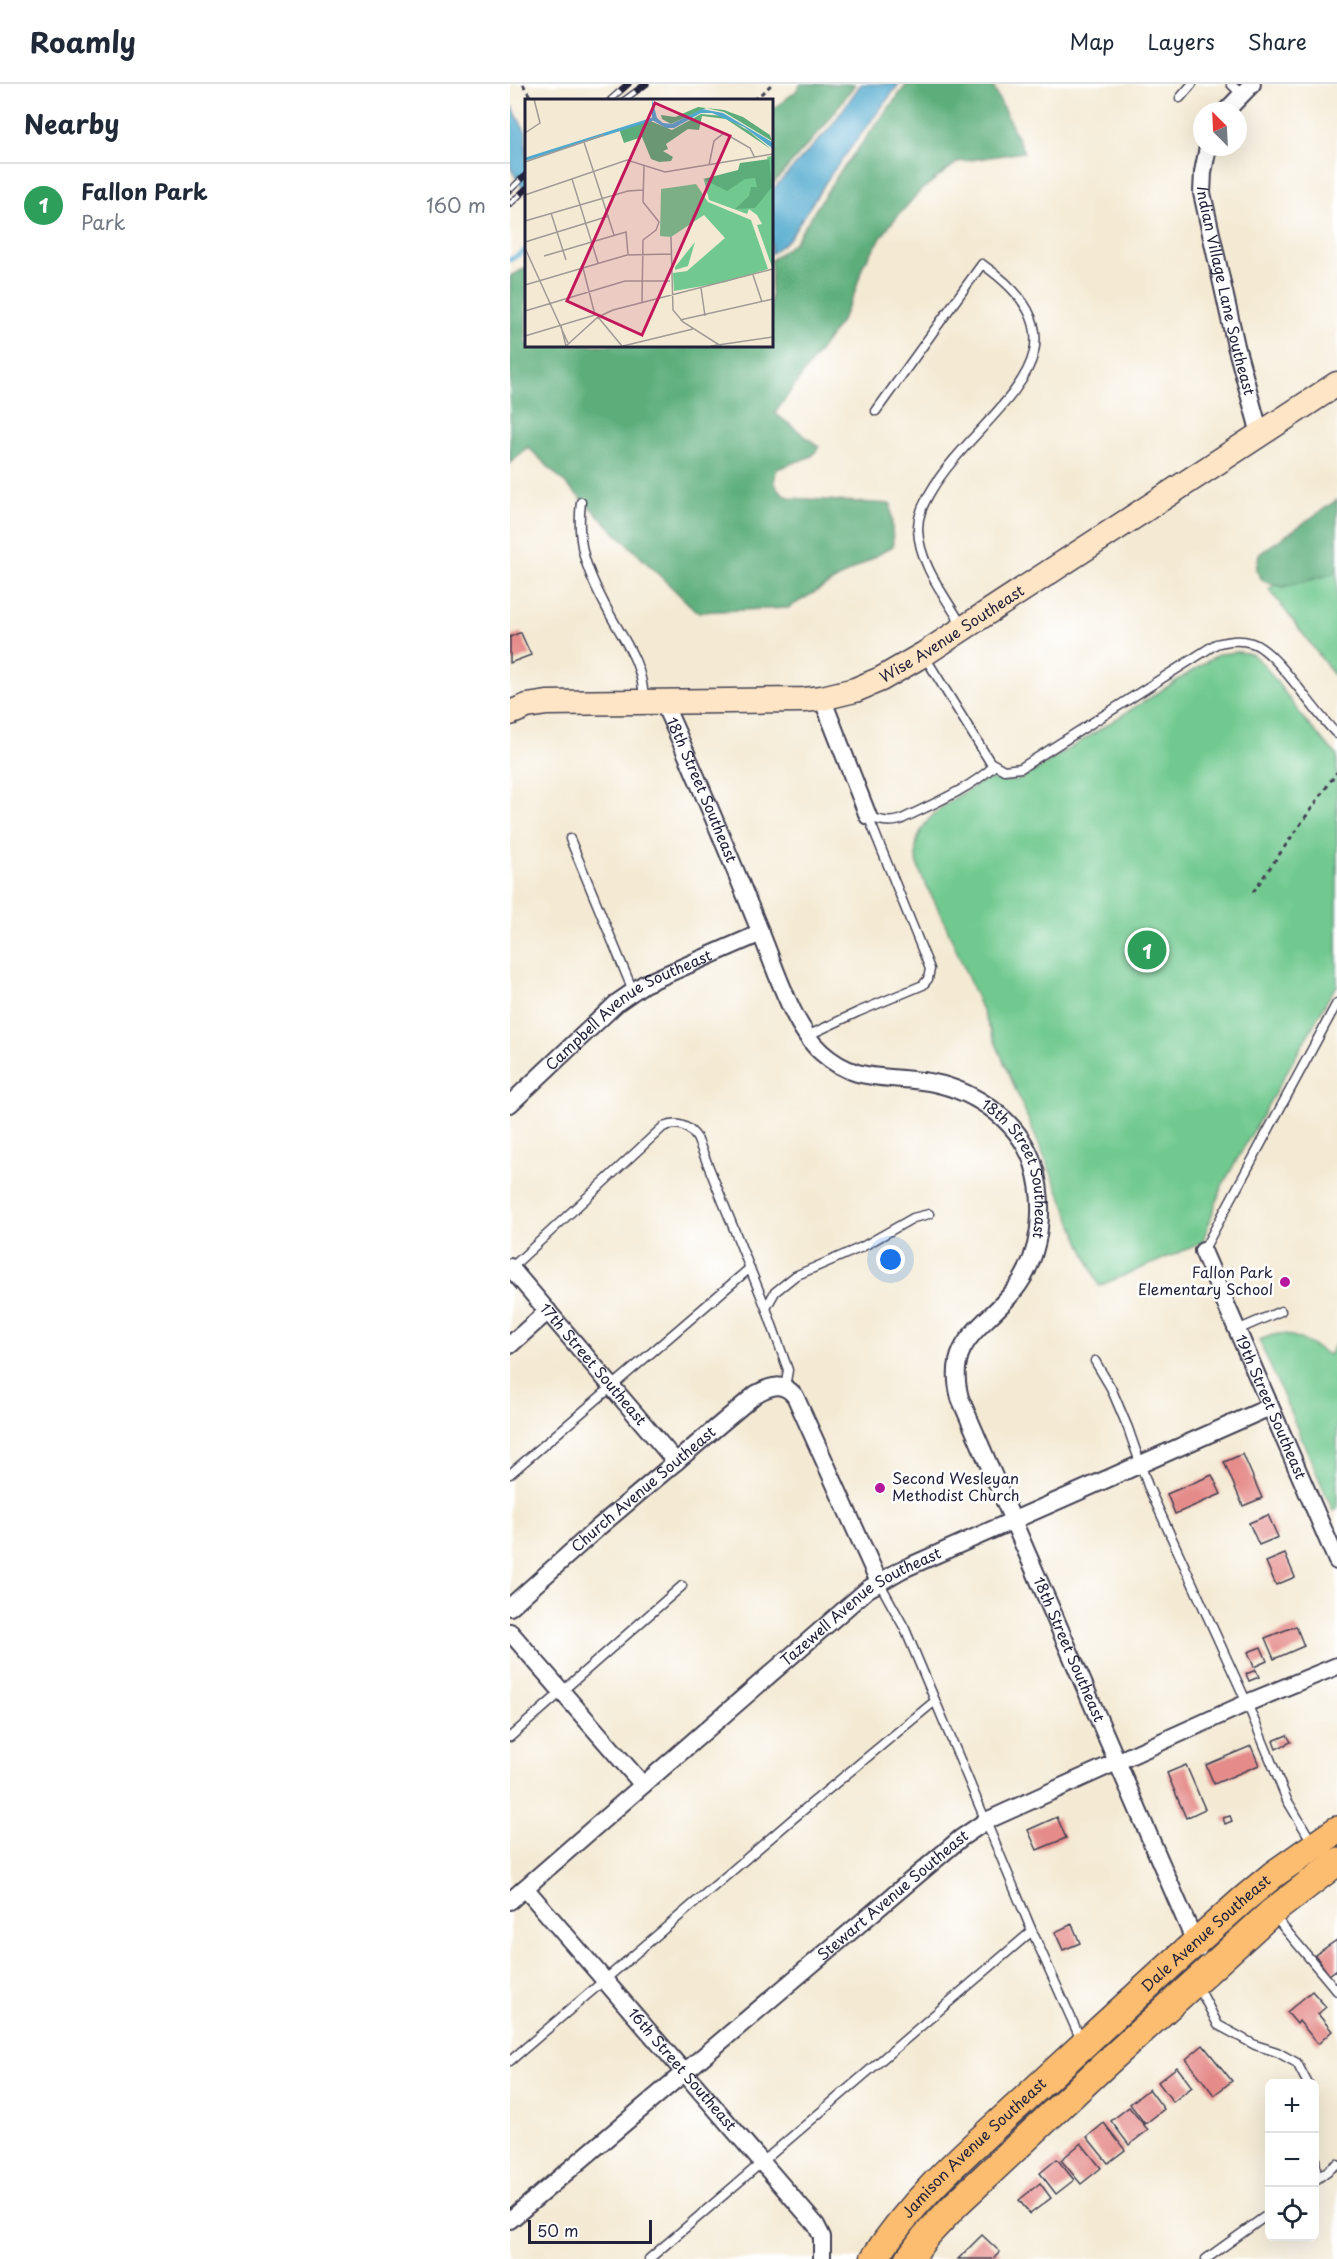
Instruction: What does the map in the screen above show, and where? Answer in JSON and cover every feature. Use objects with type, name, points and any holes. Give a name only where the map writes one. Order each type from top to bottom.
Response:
[{"type":"main road","name":"Dale Avenue Southeast","points":[[1083,2045],[1195,1942],[1274,1874],[1337,1830]]},
{"type":"main road","name":"Dale Avenue Southeast","points":[[1101,2068],[1271,1913],[1337,1862]]},
{"type":"main road","name":"Jamison Avenue Southeast","points":[[874,2259],[913,2206],[967,2152],[1083,2045]]},
{"type":"main road","name":"Jamison Avenue Southeast","points":[[909,2259],[925,2237],[956,2204],[1101,2068]]},
{"type":"street","points":[[1232,102],[1241,87]]},
{"type":"street","name":"Indian Village Lane Southeast","points":[[1206,156],[1202,193],[1236,346],[1260,434]]},
{"type":"street","name":"Wise Avenue Southeast","points":[[510,713],[527,706],[547,703],[804,700],[855,690],[882,679],[924,654],[1337,384]]},
{"type":"street","points":[[822,698],[868,816]]},
{"type":"street","name":"18th Street Southeast","points":[[653,702],[682,744],[786,995],[807,1036],[826,1057],[848,1071],[867,1077],[923,1081],[971,1096],[990,1107],[1006,1121],[1022,1141],[1032,1161],[1041,1201],[1035,1247],[1027,1269],[1015,1290],[974,1330],[965,1344],[956,1369],[960,1398],[1195,1942],[1202,1975]]},
{"type":"street","name":"Campbell Avenue Southeast","points":[[510,1104],[618,1002],[633,991],[644,984],[761,933]]},
{"type":"street","name":"19th Street Southeast","points":[[1203,1251],[1337,1561]]},
{"type":"street","name":"17th Street Southeast","points":[[510,1268],[676,1462]]},
{"type":"street","points":[[510,1345],[548,1311]]},
{"type":"street","name":"Church Avenue Southeast","points":[[510,1607],[756,1394],[770,1386],[785,1387]]},
{"type":"street","points":[[785,1387],[795,1396],[879,1582]]},
{"type":"street","name":"Tazewell Avenue Southeast","points":[[510,1901],[879,1582],[901,1570],[1270,1407]]},
{"type":"street","points":[[510,1632],[643,1785]]},
{"type":"street","name":"Stewart Avenue Southeast","points":[[510,2220],[961,1838],[986,1821],[1247,1703],[1337,1666]]},
{"type":"street","name":"16th Street Southeast","points":[[525,1888],[816,2225],[822,2237],[822,2259]]},
{"type":"lane","points":[[1180,98],[1192,84]]},
{"type":"lane","points":[[876,411],[982,264],[1004,279],[1019,295],[1030,315],[1036,335],[1035,355],[1026,376],[1013,395],[940,476],[921,508],[918,528],[922,557],[964,628]]},
{"type":"lane","points":[[581,502],[578,525],[580,544],[605,606],[638,664],[643,683],[653,702]]},
{"type":"lane","points":[[924,654],[994,766],[1004,770],[1021,768],[1216,644],[1229,640],[1253,643],[1271,655],[1324,722],[1337,734]]},
{"type":"lane","points":[[868,816],[879,821],[900,820],[984,776],[994,766]]},
{"type":"lane","points":[[807,1036],[923,985],[928,979],[930,969],[868,816]]},
{"type":"lane","points":[[570,839],[633,991]]},
{"type":"lane","points":[[1203,1251],[1337,1003]]},
{"type":"lane","points":[[510,1268],[663,1126],[683,1125],[692,1130],[697,1138],[766,1308],[788,1370],[785,1387]]},
{"type":"lane","points":[[766,1308],[776,1292],[795,1276],[862,1247],[898,1225],[929,1214]]},
{"type":"lane","points":[[510,1474],[613,1388],[750,1268]]},
{"type":"lane","points":[[1237,1330],[1281,1311]]},
{"type":"lane","points":[[1095,1361],[1111,1388],[1141,1464],[1247,1703],[1287,1800],[1314,1845]]},
{"type":"lane","points":[[879,1582],[905,1629],[1083,2045]]},
{"type":"lane","points":[[510,1737],[682,1586]]},
{"type":"lane","points":[[510,2061],[803,1809],[935,1701]]},
{"type":"lane","points":[[1271,1913],[1337,1991]]},
{"type":"lane","points":[[649,2259],[1032,1930]]},
{"type":"lane","points":[[1202,1975],[1218,2025],[1255,2045],[1277,2052],[1297,2063],[1305,2079]]},
{"type":"lane","points":[[1319,2178],[1337,2164]]},
{"type":"lane","points":[[1206,2259],[1265,2217]]},
{"type":"path","points":[[523,84],[531,99]]},
{"type":"path","points":[[755,99],[772,84]]},
{"type":"path","points":[[1253,892],[1337,772]]},
{"type":"green space","points":[[801,84],[855,84],[826,124],[772,185],[772,110],[796,91]]},
{"type":"green space","points":[[907,84],[992,84],[1024,152],[958,162],[920,191],[889,226],[863,265],[855,292],[841,321],[775,413],[819,447],[812,456],[777,469],[776,487],[791,498],[891,504],[893,546],[788,608],[697,612],[528,447],[510,463],[510,276],[525,268],[525,346],[772,346],[772,259],[794,243],[837,176]]},
{"type":"green space","points":[[1337,500],[1337,573],[1283,587],[1263,581],[1256,570],[1259,554]]},
{"type":"green space","points":[[1337,541],[1337,679],[1269,589]]},
{"type":"green space","points":[[1238,652],[1252,654],[1265,666],[1307,723],[1337,755],[1337,986],[1222,1186],[1202,1243],[1099,1286],[941,914],[922,876],[917,863],[916,848],[919,834],[936,812],[961,794],[986,780],[1012,781],[1023,778],[1219,654]]},
{"type":"green space","points":[[1276,1334],[1290,1335],[1329,1355],[1337,1341],[1337,1509],[1333,1511],[1259,1340]]},
{"type":"water","points":[[861,84],[899,84],[831,174],[789,239],[772,253],[772,190],[830,128]]},
{"type":"water","points":[[510,103],[525,130],[525,193],[510,167]]},
{"type":"building","points":[[519,633],[531,655],[510,663],[510,637]]},
{"type":"building","points":[[1243,1454],[1262,1498],[1243,1506],[1224,1462]]},
{"type":"building","points":[[1212,1475],[1221,1494],[1175,1514],[1167,1494]]},
{"type":"building","points":[[1268,1515],[1278,1537],[1259,1545],[1249,1523]]},
{"type":"building","points":[[1285,1554],[1295,1577],[1276,1585],[1266,1562]]},
{"type":"building","points":[[1296,1626],[1304,1646],[1274,1659],[1265,1638]]},
{"type":"building","points":[[1261,1647],[1267,1661],[1254,1667],[1248,1652]]},
{"type":"building","points":[[1256,1670],[1259,1677],[1249,1681],[1246,1674]]},
{"type":"building","points":[[1287,1735],[1291,1742],[1276,1749],[1273,1741]]},
{"type":"building","points":[[1251,1746],[1259,1765],[1214,1784],[1206,1765]]},
{"type":"building","points":[[1186,1765],[1205,1809],[1186,1818],[1167,1773]]},
{"type":"building","points":[[1230,1816],[1232,1821],[1225,1824],[1223,1818]]},
{"type":"building","points":[[1057,1817],[1066,1838],[1037,1850],[1028,1830]]},
{"type":"building","points":[[1072,1924],[1080,1943],[1063,1950],[1055,1932]]},
{"type":"building","points":[[1337,1940],[1337,1969],[1329,1975],[1315,1955]]},
{"type":"building","points":[[1312,1991],[1326,2007],[1318,2014],[1332,2031],[1318,2044],[1299,2021],[1297,2024],[1287,2012]]},
{"type":"building","points":[[1203,2045],[1232,2081],[1214,2095],[1186,2059]]},
{"type":"building","points":[[1177,2067],[1192,2087],[1173,2102],[1158,2082]]},
{"type":"building","points":[[1149,2089],[1164,2109],[1145,2124],[1130,2104]]},
{"type":"building","points":[[1129,2107],[1148,2130],[1129,2145],[1111,2121]]},
{"type":"building","points":[[1104,2123],[1125,2150],[1108,2163],[1087,2137]]},
{"type":"building","points":[[1081,2143],[1101,2168],[1081,2184],[1061,2160]]},
{"type":"building","points":[[1057,2159],[1074,2180],[1056,2194],[1040,2173]]},
{"type":"building","points":[[1040,2183],[1051,2198],[1030,2214],[1019,2200]]},
{"type":"building","points":[[982,2235],[1000,2252],[993,2259],[958,2259]]},
{"type":"waterway","points":[[510,260],[525,251]]},
{"type":"railway","points":[[611,99],[628,84]]},
{"type":"railway","points":[[625,99],[646,84]]},
{"type":"railway","points":[[510,190],[525,176]]},
{"type":"railway","points":[[510,204],[525,190]]},
{"type":"place","name":"Fallon Park","points":[[1147,950]]},
{"type":"place","name":"Fallon Park Elementary School","points":[[1285,1282]]},
{"type":"place","name":"Second Wesleyan Methodist Church","points":[[880,1488]]}]
